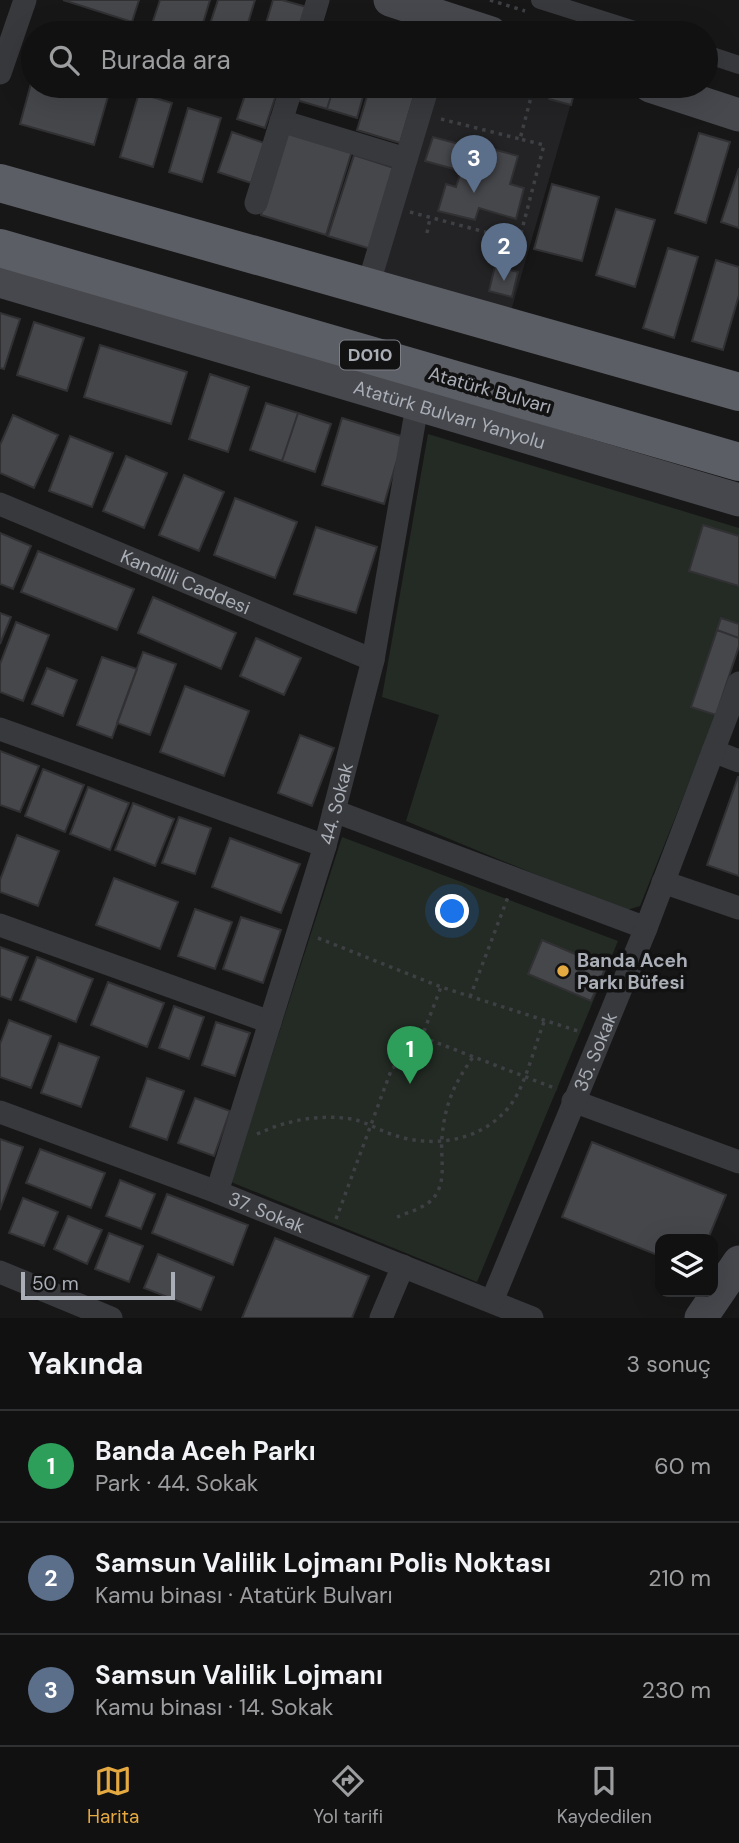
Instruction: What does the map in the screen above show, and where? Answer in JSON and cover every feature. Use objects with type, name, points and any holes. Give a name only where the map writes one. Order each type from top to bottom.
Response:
[{"type":"highway","points":[[0,183],[739,392]]},
{"type":"highway","name":"Atatürk Bulvarı","points":[[0,248],[739,462]]},
{"type":"main road","points":[[390,0],[454,21]]},
{"type":"main road","points":[[687,98],[739,115]]},
{"type":"main road","name":"Atatürk Bulvarı Yanyolu","points":[[0,281],[739,500]]},
{"type":"main road","points":[[701,1318],[739,1262]]},
{"type":"street","points":[[0,73],[25,0]]},
{"type":"street","points":[[312,21],[318,0]]},
{"type":"street","points":[[540,0],[606,21]]},
{"type":"street","points":[[718,58],[739,65]]},
{"type":"street","points":[[256,203],[288,98]]},
{"type":"street","points":[[368,286],[424,98]]},
{"type":"street","points":[[281,121],[406,159]]},
{"type":"street","name":"44. Sokak","points":[[217,1192],[325,846],[373,660],[417,406]]},
{"type":"street","name":"Kandilli Caddesi","points":[[0,504],[373,660]]},
{"type":"street","name":"35. Sokak","points":[[492,1301],[646,928],[739,683]]},
{"type":"street","points":[[0,729],[325,846]]},
{"type":"street","points":[[713,751],[739,761]]},
{"type":"street","points":[[334,811],[646,928]]},
{"type":"street","points":[[663,882],[739,908]]},
{"type":"street","points":[[0,925],[270,1022]]},
{"type":"street","points":[[575,1098],[739,1162]]},
{"type":"street","name":"37. Sokak","points":[[0,1112],[217,1192],[533,1318]]},
{"type":"street","points":[[381,1318],[402,1266]]},
{"type":"street","points":[[0,1272],[103,1316]]},
{"type":"path","points":[[520,139],[531,98]]},
{"type":"path","points":[[431,116],[544,145],[519,241],[495,266]]},
{"type":"path","points":[[406,211],[519,241]]},
{"type":"path","points":[[427,233],[430,218]]},
{"type":"path","points":[[470,997],[515,879]]},
{"type":"path","points":[[300,931],[441,987],[601,1038]]},
{"type":"path","points":[[329,1237],[392,1068],[410,1059],[416,1052],[441,987]]},
{"type":"path","points":[[233,1144],[296,1119],[326,1118],[354,1119],[416,1142],[441,1142],[468,1137],[490,1126],[507,1110],[518,1092],[544,1022]]},
{"type":"path","points":[[422,1037],[575,1098]]},
{"type":"path","points":[[397,1217],[434,1199],[442,1182],[441,1142],[451,1091],[473,1057]]},
{"type":"shaded area","points":[[430,98],[573,98],[509,318],[377,280]]},
{"type":"shaded area","points":[[428,434],[739,528],[739,646],[716,715],[640,906],[624,911],[406,821],[439,715],[382,697]]},
{"type":"shaded area","points":[[342,837],[618,941],[477,1282],[231,1182]]},
{"type":"building","points":[[63,0],[139,0],[132,21]]},
{"type":"building","points":[[160,0],[210,0],[204,21],[153,21]]},
{"type":"building","points":[[218,0],[255,0],[249,21],[211,21]]},
{"type":"building","points":[[273,0],[307,7],[303,21],[267,21]]},
{"type":"building","points":[[27,98],[108,98],[94,145],[20,124]]},
{"type":"building","points":[[138,98],[156,98],[172,103],[153,167],[120,157]]},
{"type":"building","points":[[244,98],[275,98],[265,128],[237,119]]},
{"type":"building","points":[[293,98],[330,98],[327,109]]},
{"type":"building","points":[[330,98],[363,98],[357,118],[327,109]]},
{"type":"building","points":[[366,98],[413,98],[400,143],[357,130]]},
{"type":"building","points":[[549,98],[573,98],[571,105]]},
{"type":"building","points":[[188,108],[221,118],[202,182],[169,172]]},
{"type":"building","points":[[287,131],[352,151],[326,235],[261,215]]},
{"type":"building","points":[[232,132],[264,143],[251,183],[218,172]]},
{"type":"building","points":[[699,133],[730,142],[706,223],[675,213]]},
{"type":"building","points":[[433,137],[488,152],[489,148],[518,156],[510,184],[524,188],[516,219],[479,208],[475,220],[438,211],[446,184],[456,187],[461,171],[425,161]]},
{"type":"building","points":[[354,155],[397,169],[371,249],[328,236]]},
{"type":"building","points":[[739,168],[739,228],[721,222]]},
{"type":"building","points":[[552,184],[599,197],[582,261],[534,249]]},
{"type":"building","points":[[616,209],[655,220],[635,287],[596,275]]},
{"type":"building","points":[[668,248],[698,257],[674,338],[643,328]]},
{"type":"building","points":[[716,260],[739,267],[739,295],[723,350],[692,341]]},
{"type":"building","points":[[495,266],[518,272],[512,297],[489,291]]},
{"type":"building","points":[[0,313],[20,319],[4,369],[0,368]]},
{"type":"building","points":[[34,322],[84,338],[67,391],[17,375]]},
{"type":"building","points":[[100,345],[187,372],[171,424],[84,397]]},
{"type":"building","points":[[210,374],[249,387],[228,452],[189,439]]},
{"type":"building","points":[[266,403],[298,413],[282,461],[250,450]]},
{"type":"building","points":[[298,413],[331,424],[315,472],[282,461]]},
{"type":"building","points":[[13,415],[58,435],[34,488],[0,473],[0,445]]},
{"type":"building","points":[[342,418],[404,437],[384,504],[322,485]]},
{"type":"building","points":[[70,436],[113,453],[92,507],[49,491]]},
{"type":"building","points":[[126,456],[167,473],[144,528],[103,511]]},
{"type":"building","points":[[184,475],[224,492],[199,551],[159,535]]},
{"type":"building","points":[[235,498],[297,522],[275,578],[214,555]]},
{"type":"building","points":[[703,525],[739,536],[739,586],[689,571]]},
{"type":"building","points":[[316,527],[377,547],[356,613],[294,594]]},
{"type":"building","points":[[0,533],[31,546],[13,589],[0,584]]},
{"type":"building","points":[[38,551],[134,589],[117,630],[21,592]]},
{"type":"building","points":[[153,597],[236,633],[221,669],[138,633]]},
{"type":"building","points":[[0,613],[11,617],[0,644]]},
{"type":"building","points":[[721,618],[739,624],[739,638],[717,630]]},
{"type":"building","points":[[16,622],[49,635],[23,701],[0,692],[0,664]]},
{"type":"building","points":[[717,630],[739,638],[739,646],[716,715],[691,707]]},
{"type":"building","points":[[256,638],[301,658],[284,695],[240,676]]},
{"type":"building","points":[[143,652],[176,664],[150,735],[117,723]]},
{"type":"building","points":[[102,657],[137,669],[112,738],[77,725]]},
{"type":"building","points":[[47,668],[77,680],[63,716],[32,704]]},
{"type":"building","points":[[185,686],[249,711],[224,776],[160,752]]},
{"type":"building","points":[[300,735],[334,748],[312,806],[278,793]]},
{"type":"building","points":[[0,751],[39,766],[20,812],[0,805]]},
{"type":"building","points":[[43,769],[84,785],[65,832],[25,816]]},
{"type":"building","points":[[739,777],[739,876],[707,865]]},
{"type":"building","points":[[88,787],[129,803],[110,850],[70,834]]},
{"type":"building","points":[[133,803],[174,819],[155,866],[115,850]]},
{"type":"building","points":[[179,817],[211,828],[195,874],[162,863]]},
{"type":"building","points":[[17,835],[59,851],[38,906],[0,892],[0,880]]},
{"type":"building","points":[[230,838],[300,864],[281,913],[212,887]]},
{"type":"building","points":[[114,878],[178,902],[160,949],[96,925]]},
{"type":"building","points":[[195,909],[232,922],[215,969],[178,956]]},
{"type":"building","points":[[241,917],[281,930],[263,983],[223,969]]},
{"type":"building","points":[[542,940],[606,967],[591,1001],[528,974]]},
{"type":"building","points":[[0,947],[28,957],[11,1000],[0,996]]},
{"type":"building","points":[[37,957],[93,979],[76,1022],[20,1000]]},
{"type":"building","points":[[108,982],[164,1003],[147,1047],[91,1025]]},
{"type":"building","points":[[174,1006],[204,1017],[189,1059],[159,1048]]},
{"type":"building","points":[[9,1020],[51,1036],[31,1088],[0,1077],[0,1044]]},
{"type":"building","points":[[216,1022],[250,1033],[235,1076],[202,1065]]},
{"type":"building","points":[[59,1043],[99,1057],[81,1107],[41,1093]]},
{"type":"building","points":[[147,1078],[184,1091],[167,1140],[130,1127]]},
{"type":"building","points":[[195,1098],[230,1111],[214,1156],[178,1143]]},
{"type":"building","points":[[0,1139],[23,1147],[0,1210]]},
{"type":"building","points":[[592,1142],[726,1195],[710,1234],[655,1234],[655,1254],[562,1217]]},
{"type":"building","points":[[40,1149],[105,1173],[91,1208],[26,1183]]},
{"type":"building","points":[[120,1180],[155,1194],[141,1229],[106,1216]]},
{"type":"building","points":[[167,1194],[248,1225],[233,1265],[152,1233]]},
{"type":"building","points":[[23,1198],[58,1212],[44,1246],[9,1233]]},
{"type":"building","points":[[68,1216],[102,1230],[87,1264],[54,1249]]},
{"type":"building","points":[[109,1233],[143,1246],[129,1282],[95,1269]]},
{"type":"building","points":[[275,1238],[369,1276],[352,1318],[242,1318]]},
{"type":"building","points":[[158,1254],[214,1277],[201,1310],[144,1288]]},
{"type":"place","name":"Samsun Valilik Lojmanı","points":[[474,193]]},
{"type":"place","name":"Samsun Valilik Lojmanı Polis Noktası","points":[[504,281]]},
{"type":"place","name":"Banda Aceh Parkı Büfesi","points":[[563,971]]},
{"type":"place","name":"Banda Aceh Parkı","points":[[410,1084]]}]
